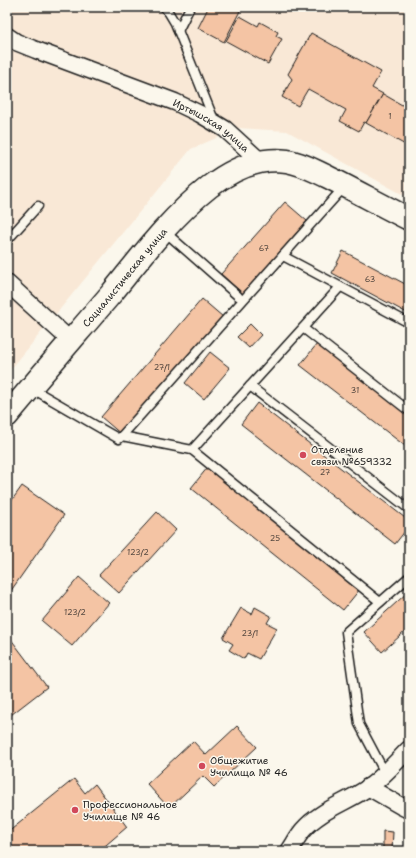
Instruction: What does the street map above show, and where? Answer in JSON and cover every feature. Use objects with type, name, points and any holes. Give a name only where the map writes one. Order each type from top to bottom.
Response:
[{"type":"main road","points":[[260,161],[286,160],[299,163],[346,185],[409,219]]},
{"type":"main road","name":"Социалистическая улица","points":[[7,416],[163,230],[196,198],[210,187],[240,168],[260,161]]},
{"type":"street","name":"Иртышская улица","points":[[7,36],[16,42],[174,102],[200,114],[225,129],[260,161]]},
{"type":"street","points":[[7,282],[71,341]]},
{"type":"street","points":[[289,851],[298,836],[308,825],[319,816],[368,787],[409,749]]},
{"type":"street","points":[[368,787],[409,810]]},
{"type":"lane","points":[[164,7],[172,18],[178,31],[215,123]]},
{"type":"lane","points":[[178,31],[190,7]]},
{"type":"lane","points":[[30,387],[119,439],[346,185]]},
{"type":"lane","points":[[7,241],[38,206]]},
{"type":"lane","points":[[163,230],[238,296]]},
{"type":"lane","points":[[283,256],[409,323]]},
{"type":"lane","points":[[192,450],[340,287]]},
{"type":"lane","points":[[303,328],[409,410]]},
{"type":"lane","points":[[250,386],[409,509]]},
{"type":"lane","points":[[122,436],[192,450],[380,602]]},
{"type":"lane","points":[[384,773],[359,724],[346,632],[409,577]]},
{"type":"shaded area","points":[[7,7],[409,7],[409,198],[287,131],[239,128],[191,149],[7,374]]},
{"type":"building","points":[[206,7],[233,7],[240,11],[224,42],[198,28],[208,8]]},
{"type":"building","points":[[240,16],[258,26],[260,22],[278,32],[276,36],[282,39],[268,64],[226,41]]},
{"type":"building","points":[[311,33],[381,72],[372,88],[383,94],[366,123],[364,122],[359,131],[340,121],[346,110],[308,89],[298,106],[282,97],[292,79],[288,74]]},
{"type":"building","points":[[383,94],[409,109],[409,147],[366,123]]},
{"type":"building","points":[[285,202],[307,221],[243,294],[221,274]]},
{"type":"building","points":[[343,251],[409,286],[409,314],[332,273]]},
{"type":"building","points":[[202,299],[223,317],[122,435],[101,417]]},
{"type":"building","points":[[250,324],[261,335],[249,348],[237,337]]},
{"type":"building","points":[[317,344],[409,415],[409,449],[300,365]]},
{"type":"building","points":[[210,352],[230,368],[204,399],[185,383]]},
{"type":"building","points":[[257,403],[409,521],[409,526],[395,544],[241,424]]},
{"type":"building","points":[[208,467],[360,589],[343,610],[191,488]]},
{"type":"building","points":[[22,486],[64,515],[10,592],[7,589],[7,507]]},
{"type":"building","points":[[157,512],[176,530],[119,593],[99,575]]},
{"type":"building","points":[[79,577],[109,603],[72,646],[42,621]]},
{"type":"building","points":[[409,591],[409,628],[382,652],[364,632]]},
{"type":"building","points":[[255,607],[271,616],[267,623],[277,628],[259,659],[247,653],[244,659],[229,650],[233,644],[223,638],[241,608],[252,614]]},
{"type":"building","points":[[10,638],[47,687],[7,718],[7,641]]},
{"type":"building","name":"Общежитие Училища № 46","points":[[237,726],[257,747],[214,787],[203,776],[169,808],[147,784],[193,741],[206,755]]},
{"type":"building","name":"Профессиональное Училище № 46","points":[[74,779],[85,793],[95,784],[127,827],[99,851],[7,851],[7,833]]},
{"type":"building","points":[[383,831],[393,832],[392,850],[383,850]]},
{"type":"place","name":"Отделение связи №659332","points":[[303,455]]},
{"type":"place","name":"Общежитие Училища № 46","points":[[202,766]]},
{"type":"place","name":"Профессиональное Училище № 46","points":[[75,810]]}]
